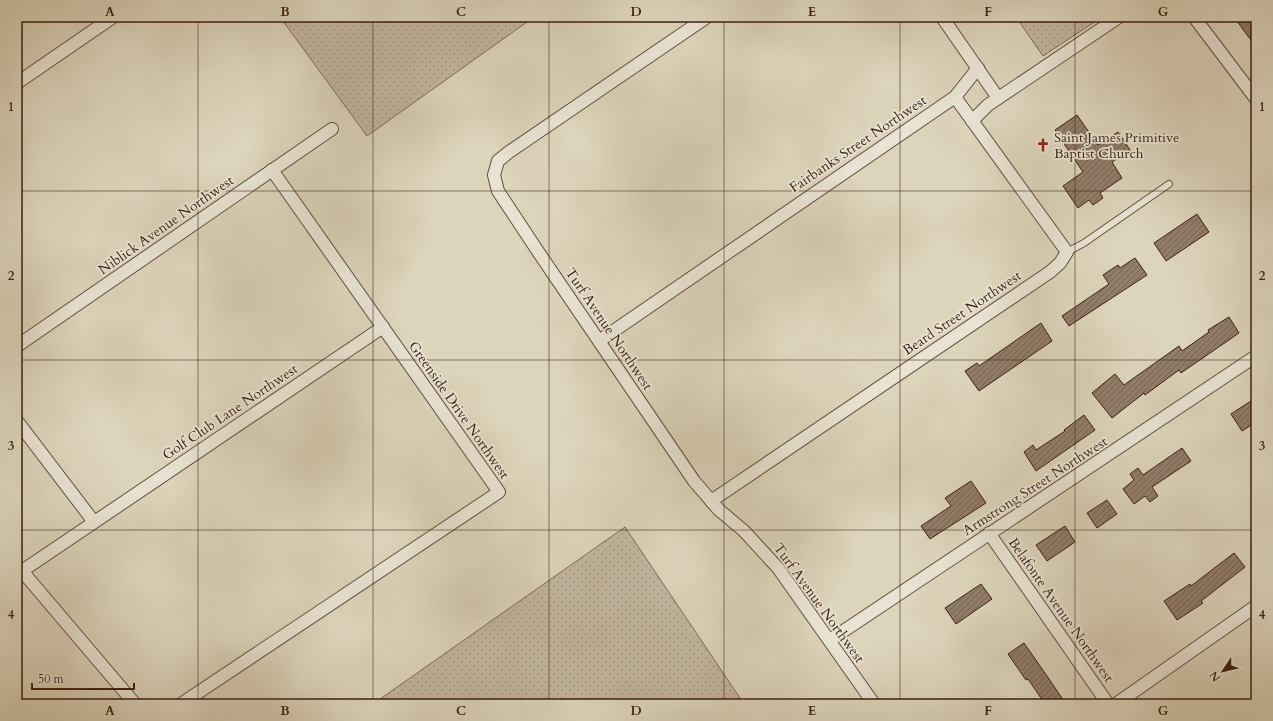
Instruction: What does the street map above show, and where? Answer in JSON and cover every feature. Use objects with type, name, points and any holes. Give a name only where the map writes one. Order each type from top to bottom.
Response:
[{"type":"street","points":[[17,83],[113,17]]},
{"type":"street","name":"Turf Avenue Northwest","points":[[707,17],[509,152],[498,161],[494,175],[498,191],[694,481],[719,510],[744,531],[778,568],[874,704]]},
{"type":"street","points":[[942,17],[998,98]]},
{"type":"street","points":[[972,121],[988,105],[1119,17]]},
{"type":"street","points":[[1194,17],[1256,99]]},
{"type":"street","name":"Fairbanks Street Northwest","points":[[599,341],[955,97],[978,68]]},
{"type":"street","points":[[955,97],[1067,252]]},
{"type":"street","name":"Niblick Avenue Northwest","points":[[17,346],[332,129]]},
{"type":"street","name":"Greenside Drive Northwest","points":[[181,704],[499,492],[272,170]]},
{"type":"street","name":"Beard Street Northwest","points":[[711,501],[1050,272],[1060,263],[1067,252]]},
{"type":"street","name":"Golf Club Lane Northwest","points":[[94,522],[382,328]]},
{"type":"street","name":"Armstrong Street Northwest","points":[[830,640],[1256,356]]},
{"type":"street","points":[[17,421],[94,522],[22,571],[135,704]]},
{"type":"street","name":"Belafonte Avenue Northwest","points":[[990,533],[1108,704]]},
{"type":"street","points":[[1116,704],[1256,606]]},
{"type":"lane","points":[[1067,252],[1084,243],[1169,184]]},
{"type":"shaded area","points":[[280,17],[534,17],[367,136]]},
{"type":"shaded area","points":[[1016,17],[1102,17],[1043,56]]},
{"type":"shaded area","points":[[625,527],[744,704],[373,704]]},
{"type":"building","points":[[1234,17],[1256,17],[1256,47]]},
{"type":"building","points":[[1077,115],[1098,145],[1118,132],[1130,150],[1112,162],[1122,178],[1100,193],[1103,198],[1093,205],[1089,200],[1078,208],[1063,186],[1083,172],[1055,130]]},
{"type":"building","points":[[1197,214],[1209,232],[1166,261],[1154,243]]},
{"type":"building","points":[[1135,258],[1147,275],[1069,326],[1062,316],[1109,284],[1103,275],[1118,265],[1120,268]]},
{"type":"building","points":[[1229,317],[1239,333],[1181,373],[1179,370],[1145,395],[1144,393],[1112,418],[1092,393],[1115,374],[1124,385],[1179,346],[1182,351],[1209,332],[1208,330]]},
{"type":"building","points":[[1041,323],[1052,341],[979,391],[965,371],[977,363],[979,366]]},
{"type":"building","points":[[1251,401],[1256,409],[1256,422],[1242,431],[1231,414]]},
{"type":"building","points":[[1084,415],[1095,430],[1036,471],[1024,452],[1033,445],[1036,450],[1065,431],[1064,430]]},
{"type":"building","points":[[1182,448],[1191,461],[1152,487],[1158,496],[1150,502],[1145,496],[1134,504],[1123,489],[1134,480],[1130,474],[1138,468],[1143,475]]},
{"type":"building","points":[[971,481],[986,503],[930,539],[921,526],[951,506],[945,498]]},
{"type":"building","points":[[1107,500],[1117,514],[1097,528],[1087,513]]},
{"type":"building","points":[[1065,526],[1075,542],[1047,561],[1036,545]]},
{"type":"building","points":[[1234,553],[1245,567],[1201,601],[1203,603],[1177,620],[1164,601],[1190,584],[1191,586]]},
{"type":"building","points":[[981,584],[992,599],[956,624],[945,608]]},
{"type":"building","points":[[1024,643],[1066,704],[1045,704],[1028,679],[1026,680],[1008,654]]},
{"type":"place","name":"Saint James Primitive Baptist Church","points":[[1043,145]]}]
